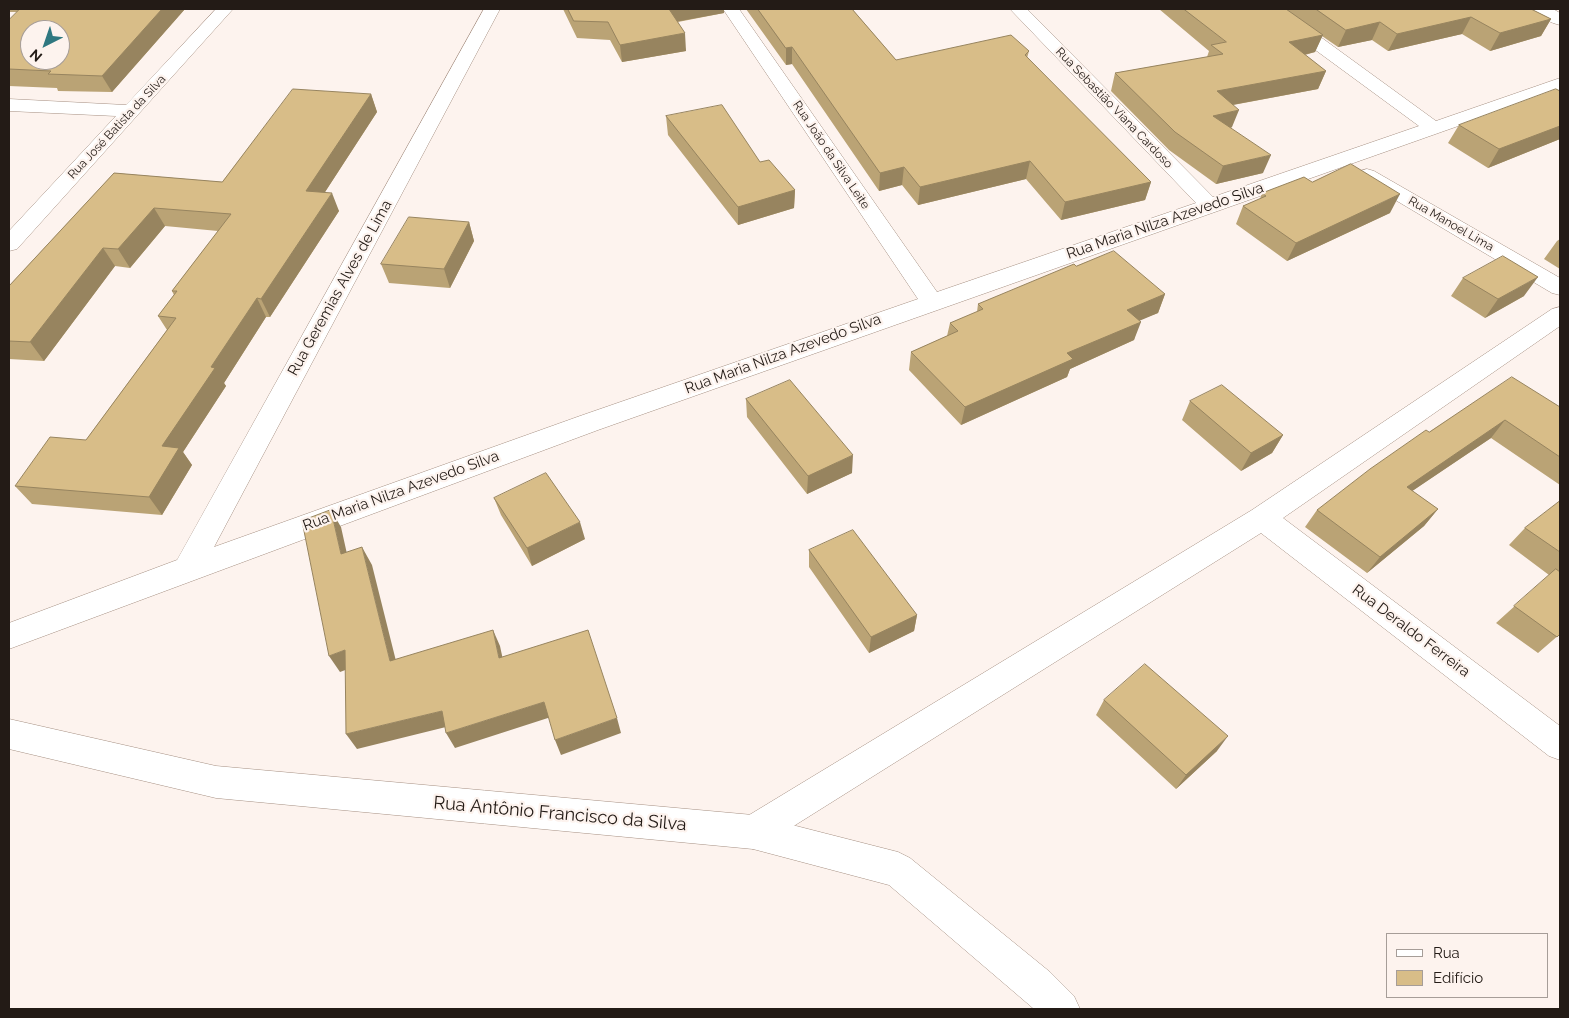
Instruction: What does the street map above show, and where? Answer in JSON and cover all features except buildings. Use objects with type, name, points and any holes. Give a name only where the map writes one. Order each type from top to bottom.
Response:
[{"type":"street","name":"Rua José Batista da Silva","points":[[9,244],[225,9]]},
{"type":"street","name":"Rua Geremias Alves de Lima","points":[[188,568],[492,9]]},
{"type":"street","name":"Rua João da Silva Leite","points":[[731,9],[931,301]]},
{"type":"street","name":"Rua Sebastião Viana Cardoso","points":[[1018,9],[1210,206]]},
{"type":"street","points":[[1271,9],[1434,128]]},
{"type":"street","points":[[1541,9],[1560,20]]},
{"type":"street","name":"Rua Maria Nilza Azevedo Silva","points":[[9,636],[188,568],[931,301],[1560,84]]},
{"type":"street","points":[[9,105],[132,111]]},
{"type":"street","name":"Rua Manoel Lima","points":[[1343,160],[1560,288]]},
{"type":"street","points":[[753,832],[1262,518],[1560,315]]},
{"type":"street","name":"Rua Deraldo Ferreira","points":[[1262,518],[1560,745]]},
{"type":"street","name":"Rua Antônio Francisco da Silva","points":[[9,734],[216,782],[753,832],[898,870],[1038,985],[1061,1009]]}]
